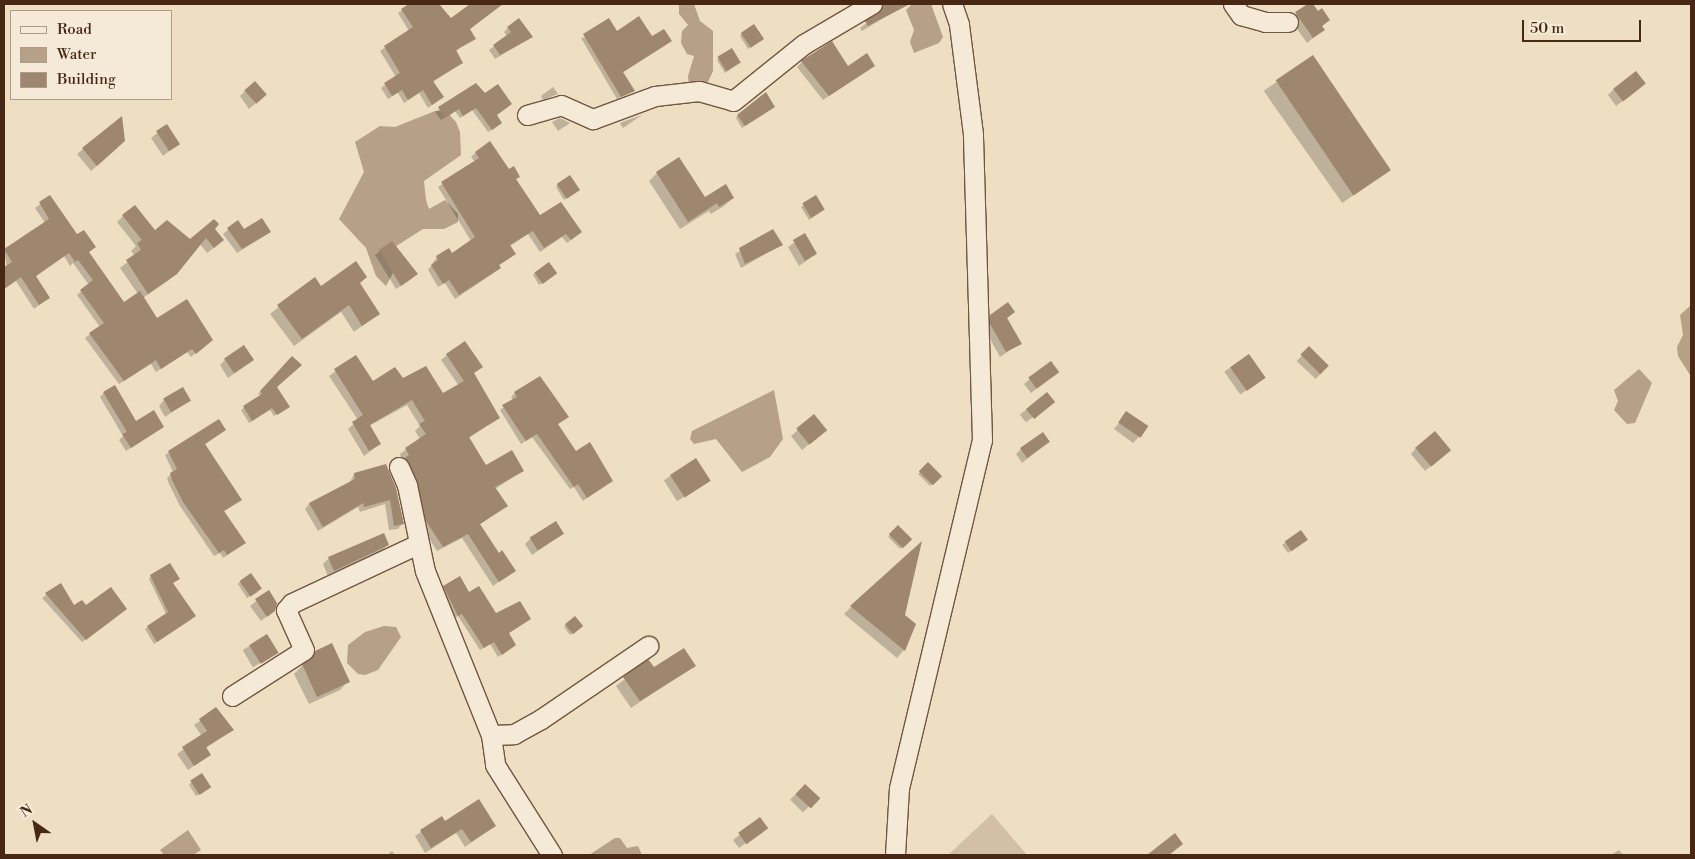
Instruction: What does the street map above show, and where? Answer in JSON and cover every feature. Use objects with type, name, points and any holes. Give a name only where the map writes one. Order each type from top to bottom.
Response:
[{"type":"street","points":[[527,115],[561,104],[593,118],[655,96],[698,91],[733,100],[804,44],[872,4]]},
{"type":"street","points":[[895,855],[899,788],[982,440],[973,134],[959,24],[952,4]]},
{"type":"street","points":[[1233,4],[1241,15],[1265,22],[1288,22]]},
{"type":"street","points":[[399,467],[408,485],[418,544],[425,571],[491,735],[495,765],[552,855]]},
{"type":"street","points":[[232,696],[304,650],[286,610],[292,603],[418,544]]},
{"type":"street","points":[[491,735],[514,734],[541,719],[648,646]]},
{"type":"shaded area","points":[[992,814],[1027,855],[948,855]]},
{"type":"water","points":[[679,4],[694,4],[700,21],[713,31],[713,71],[708,82],[698,86],[689,87],[688,76],[694,56],[687,54],[681,43],[682,31],[688,25],[679,14]]},
{"type":"water","points":[[912,4],[931,4],[943,37],[939,43],[914,53],[910,42],[914,30],[906,10]]},
{"type":"water","points":[[435,111],[446,111],[456,122],[460,132],[461,155],[424,181],[426,200],[429,209],[445,200],[458,214],[458,222],[444,229],[423,229],[390,250],[387,258],[393,273],[386,286],[376,276],[366,248],[339,219],[364,172],[355,142],[380,126],[395,127]]},
{"type":"water","points":[[1691,305],[1690,375],[1678,356],[1677,347],[1683,335],[1680,315]]},
{"type":"water","points":[[1639,369],[1652,383],[1635,423],[1627,424],[1614,410],[1618,401],[1614,390]]},
{"type":"water","points":[[774,390],[783,439],[770,457],[742,472],[716,439],[694,444],[690,439],[692,431]]},
{"type":"water","points":[[384,626],[396,627],[401,637],[378,670],[365,675],[358,674],[347,663],[348,645],[365,632]]},
{"type":"water","points":[[188,830],[201,850],[193,855],[164,855],[160,850]]},
{"type":"water","points":[[615,838],[620,838],[627,848],[638,846],[642,855],[589,855]]},
{"type":"building","points":[[409,4],[439,4],[451,18],[470,4],[503,4],[470,29],[476,39],[456,50],[463,63],[433,81],[444,97],[432,105],[423,90],[408,100],[402,90],[392,96],[384,83],[400,73],[384,46],[413,27],[401,9]]},
{"type":"building","points":[[883,4],[910,4],[868,26],[865,21],[878,13]]},
{"type":"building","points":[[1308,4],[1313,4],[1318,11],[1322,8],[1330,20],[1322,26],[1325,30],[1313,38],[1295,12]]},
{"type":"building","points":[[639,16],[652,36],[664,29],[672,41],[623,72],[635,91],[621,97],[583,34],[609,18],[617,31]]},
{"type":"building","points":[[519,18],[533,37],[500,55],[493,45],[511,32],[507,27]]},
{"type":"building","points":[[754,24],[764,39],[751,48],[741,33]]},
{"type":"building","points":[[832,41],[848,66],[867,53],[875,66],[829,96],[801,61]]},
{"type":"building","points":[[732,48],[741,63],[726,71],[717,57]]},
{"type":"building","points":[[1313,55],[1391,170],[1353,195],[1276,80]]},
{"type":"building","points":[[1636,71],[1646,84],[1623,101],[1613,89]]},
{"type":"building","points":[[255,81],[267,95],[256,104],[244,90]]},
{"type":"building","points":[[476,83],[485,93],[498,84],[512,104],[497,115],[502,123],[492,130],[476,108],[463,116],[459,109],[445,118],[438,107]]},
{"type":"building","points":[[766,92],[775,107],[745,126],[737,115]]},
{"type":"building","points":[[122,116],[125,141],[97,166],[82,148]]},
{"type":"building","points":[[167,124],[180,144],[169,151],[156,131]]},
{"type":"building","points":[[490,141],[509,169],[514,166],[520,177],[516,179],[540,215],[561,202],[582,232],[571,240],[566,234],[544,248],[533,231],[510,245],[516,254],[499,265],[501,268],[459,295],[449,280],[443,284],[431,265],[438,260],[436,256],[449,248],[452,253],[475,237],[441,182],[479,158],[475,152]]},
{"type":"building","points":[[679,157],[705,197],[726,184],[734,198],[719,207],[717,203],[688,222],[656,172]]},
{"type":"building","points":[[570,175],[580,190],[567,199],[557,184]]},
{"type":"building","points":[[50,195],[77,234],[84,230],[96,247],[89,252],[124,302],[140,291],[157,318],[187,299],[213,340],[196,354],[192,349],[161,369],[156,360],[124,381],[89,333],[104,323],[80,290],[93,280],[78,260],[75,262],[69,253],[36,276],[50,298],[39,305],[21,277],[4,289],[4,267],[12,262],[4,249],[49,219],[39,202]]},
{"type":"building","points":[[816,195],[825,210],[811,218],[802,203]]},
{"type":"building","points":[[135,205],[155,230],[167,220],[190,239],[214,219],[219,224],[215,229],[224,240],[214,248],[206,238],[177,274],[148,294],[126,260],[141,250],[137,243],[142,240],[122,215]]},
{"type":"building","points":[[262,218],[271,232],[242,249],[227,228],[238,220],[244,229]]},
{"type":"building","points":[[773,229],[783,245],[745,264],[739,248]]},
{"type":"building","points":[[805,233],[817,254],[805,261],[793,240]]},
{"type":"building","points":[[392,241],[418,274],[401,286],[379,250]]},
{"type":"building","points":[[356,261],[367,277],[360,283],[380,314],[362,326],[349,305],[302,339],[277,305],[315,277],[321,286]]},
{"type":"building","points":[[549,262],[557,273],[543,284],[534,273]]},
{"type":"building","points":[[1008,302],[1015,312],[1007,318],[1022,344],[1006,352],[990,324],[990,315]]},
{"type":"building","points":[[465,341],[483,367],[474,373],[500,418],[469,437],[486,465],[512,450],[524,471],[495,487],[508,506],[480,524],[499,553],[502,550],[516,571],[499,582],[468,534],[443,547],[426,521],[417,481],[405,458],[409,455],[405,448],[426,434],[419,424],[425,421],[412,400],[370,425],[381,444],[369,451],[352,422],[363,415],[334,369],[356,355],[373,381],[395,367],[403,378],[426,366],[443,393],[464,381],[446,354]]},
{"type":"building","points":[[244,345],[254,360],[234,373],[224,358]]},
{"type":"building","points":[[1309,346],[1329,366],[1320,374],[1301,354]]},
{"type":"building","points":[[1249,354],[1266,378],[1247,391],[1230,367]]},
{"type":"building","points":[[292,356],[302,365],[277,387],[290,407],[277,415],[272,408],[252,421],[243,406],[262,394],[260,391]]},
{"type":"building","points":[[1051,361],[1059,372],[1037,389],[1028,377]]},
{"type":"building","points":[[540,376],[569,417],[558,424],[576,451],[590,442],[613,481],[587,498],[578,484],[574,487],[537,434],[526,441],[502,405],[517,397],[514,392]]},
{"type":"building","points":[[115,385],[136,421],[154,410],[164,427],[131,448],[122,434],[127,432],[103,392]]},
{"type":"building","points":[[183,387],[191,401],[171,412],[163,398]]},
{"type":"building","points":[[1047,392],[1055,402],[1034,419],[1026,409]]},
{"type":"building","points":[[1126,411],[1148,426],[1141,438],[1118,423]]},
{"type":"building","points":[[814,414],[827,430],[809,445],[796,428]]},
{"type":"building","points":[[219,419],[226,430],[205,444],[242,500],[224,511],[246,543],[227,555],[224,550],[219,553],[183,502],[172,480],[170,473],[177,469],[168,451]]},
{"type":"building","points":[[1435,431],[1451,450],[1431,467],[1415,448]]},
{"type":"building","points":[[1043,432],[1050,442],[1027,458],[1020,448]]},
{"type":"building","points":[[696,458],[711,481],[685,498],[670,475]]},
{"type":"building","points":[[928,462],[942,476],[933,485],[919,471]]},
{"type":"building","points":[[386,464],[396,488],[404,524],[394,526],[390,500],[364,507],[363,503],[323,527],[309,503],[355,479],[354,473]]},
{"type":"building","points":[[556,521],[564,534],[538,550],[530,537]]},
{"type":"building","points":[[898,525],[912,539],[903,548],[889,534]]},
{"type":"building","points":[[1301,530],[1308,540],[1291,551],[1285,541]]},
{"type":"building","points":[[384,533],[389,545],[334,571],[328,557]]},
{"type":"building","points":[[922,541],[905,615],[916,624],[905,651],[850,606]]},
{"type":"building","points":[[170,563],[180,579],[173,583],[196,616],[157,642],[147,626],[168,612],[150,575]]},
{"type":"building","points":[[251,573],[262,589],[250,597],[240,581]]},
{"type":"building","points":[[460,576],[469,592],[479,586],[496,613],[520,601],[531,619],[509,633],[516,645],[502,655],[494,642],[484,648],[462,614],[458,616],[443,586]]},
{"type":"building","points":[[61,583],[74,605],[82,600],[86,605],[111,587],[127,609],[86,640],[45,593]]},
{"type":"building","points":[[269,590],[277,603],[275,611],[267,617],[255,599]]},
{"type":"building","points":[[575,616],[583,626],[573,634],[565,624]]},
{"type":"building","points":[[267,634],[279,653],[261,664],[249,645]]},
{"type":"building","points":[[332,643],[350,682],[317,697],[302,664],[315,651]]},
{"type":"building","points":[[684,648],[696,666],[640,701],[623,677],[648,659],[654,667]]},
{"type":"building","points":[[216,707],[234,730],[206,747],[211,755],[194,766],[182,747],[207,731],[199,719]]},
{"type":"building","points":[[202,773],[211,787],[200,795],[190,781]]},
{"type":"building","points":[[805,784],[820,798],[811,809],[795,794]]},
{"type":"building","points":[[479,799],[496,826],[471,842],[462,829],[431,848],[420,830],[442,816],[445,821]]},
{"type":"building","points":[[760,817],[768,828],[746,844],[738,833]]},
{"type":"building","points":[[1175,833],[1183,844],[1169,855],[1147,855]]}]
